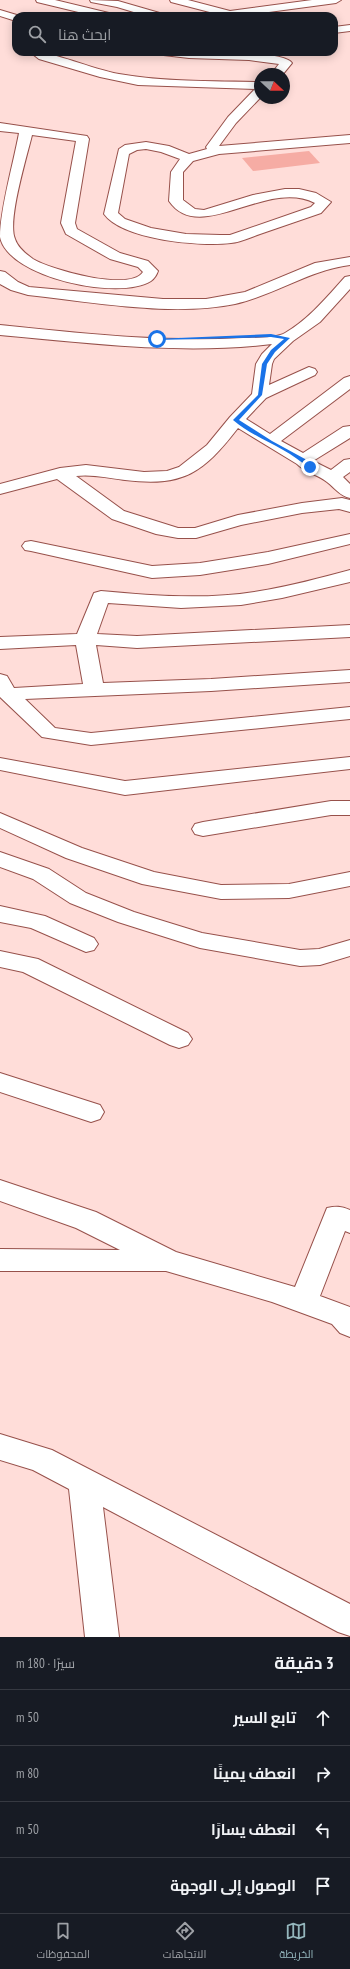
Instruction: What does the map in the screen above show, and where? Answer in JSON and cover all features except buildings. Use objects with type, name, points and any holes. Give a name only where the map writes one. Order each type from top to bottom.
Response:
[{"type":"street","points":[[41,0],[79,12]]},
{"type":"street","points":[[95,0],[118,4],[145,12]]},
{"type":"street","points":[[175,0],[226,12]]},
{"type":"street","points":[[249,12],[336,0]]},
{"type":"street","points":[[0,13],[12,17]]},
{"type":"street","points":[[338,20],[350,19]]},
{"type":"street","points":[[338,30],[350,28]]},
{"type":"street","points":[[42,56],[104,75],[138,81],[254,86]]},
{"type":"street","points":[[226,56],[279,60],[286,63],[282,68]]},
{"type":"street","points":[[219,150],[212,147],[232,120],[254,97]]},
{"type":"street","points":[[0,127],[83,139],[68,222],[71,231],[115,256],[143,264],[151,271],[146,278],[129,283],[72,280],[43,270],[19,256],[7,238],[8,210],[18,158],[26,140],[26,131]]},
{"type":"street","points":[[188,158],[178,172],[176,201],[191,212],[203,214],[265,195],[294,193],[314,195],[324,202],[316,210],[232,239],[217,240],[166,234],[126,226],[114,218],[111,214],[123,152],[128,147],[142,146],[160,148],[188,158],[219,150],[350,139]]},
{"type":"street","points":[[0,275],[3,280],[18,288],[28,291],[156,304],[188,305],[235,299],[260,291],[324,265],[350,261]]},
{"type":"street","points":[[260,395],[264,364],[273,351],[288,338],[315,319],[350,280]]},
{"type":"street","points":[[0,325],[165,340],[271,336],[288,338]]},
{"type":"street","points":[[0,330],[164,345],[262,342],[288,338]]},
{"type":"street","points":[[0,489],[60,473],[86,470],[144,477],[168,476],[185,471],[213,449],[236,420],[260,395],[309,372]]},
{"type":"street","points":[[270,442],[350,381]]},
{"type":"street","points":[[60,473],[118,515],[162,530],[178,533],[196,533],[238,520],[348,501],[332,478],[310,467],[303,460],[270,442],[236,420]]},
{"type":"street","points":[[303,460],[349,431]]},
{"type":"street","points":[[332,478],[350,464]]},
{"type":"street","points":[[31,546],[152,572],[200,569],[260,559],[350,539]]},
{"type":"street","points":[[94,689],[85,639],[101,597],[144,601],[198,602],[260,597],[350,576]]},
{"type":"street","points":[[0,643],[85,639],[137,642],[350,631]]},
{"type":"street","points":[[4,687],[94,689],[211,685],[350,676]]},
{"type":"street","points":[[4,687],[49,733],[91,739],[350,714]]},
{"type":"street","points":[[0,764],[125,788],[350,763]]},
{"type":"street","points":[[203,829],[331,808],[350,808]]},
{"type":"street","points":[[0,820],[74,853],[150,878],[221,892],[289,891],[350,879]]},
{"type":"street","points":[[0,859],[41,874],[78,898],[126,917],[200,940],[300,958],[320,957],[350,948]]},
{"type":"street","points":[[0,914],[37,921],[86,944]]},
{"type":"street","points":[[0,959],[29,965],[179,1038]]},
{"type":"street","points":[[0,1082],[91,1112]]},
{"type":"street","points":[[0,1190],[86,1220],[168,1261],[277,1292],[342,1316],[350,1324]]},
{"type":"street","points":[[303,1302],[337,1216],[350,1222]]},
{"type":"street","points":[[0,1260],[168,1261]]},
{"type":"street","points":[[0,1447],[41,1459],[350,1621]]},
{"type":"street","points":[[84,1482],[102,1637]]},
{"type":"shaded area","points":[[309,151],[320,163],[253,171],[242,158]]},
{"type":"route","points":[[157,339],[165,340],[232,336],[271,336],[288,338],[273,351],[264,364],[264,379],[260,395],[236,420],[270,442],[303,460],[310,467]]}]
